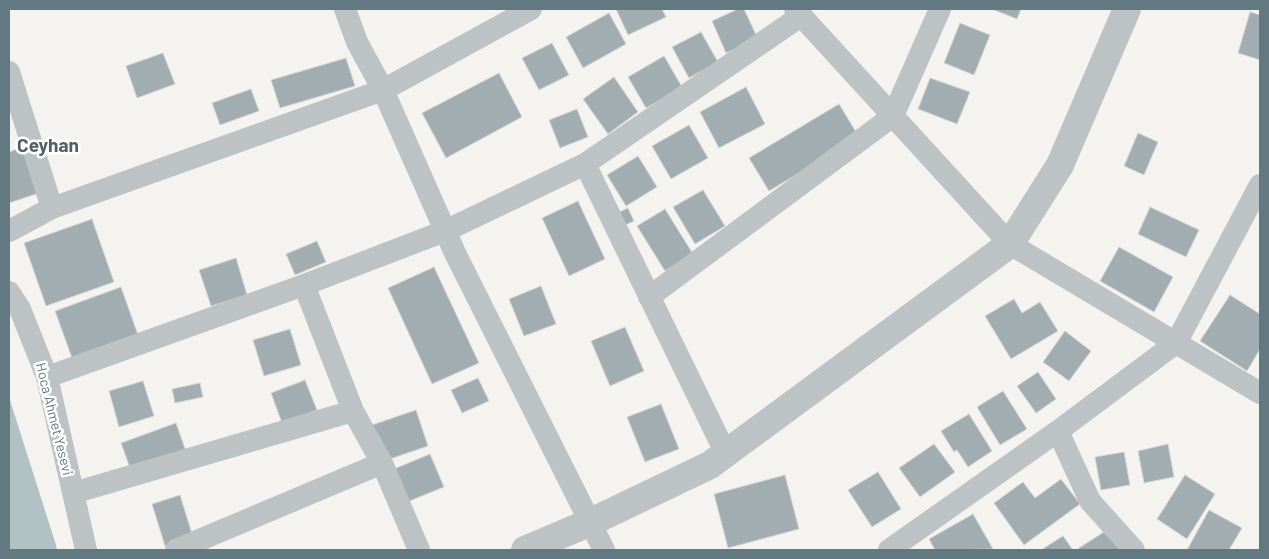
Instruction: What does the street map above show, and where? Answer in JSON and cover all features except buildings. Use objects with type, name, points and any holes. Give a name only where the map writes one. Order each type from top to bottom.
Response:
[{"type":"street","points":[[345,9],[357,42],[383,90],[445,230],[604,550]]},
{"type":"street","points":[[9,231],[52,208],[383,90],[531,9]]},
{"type":"street","points":[[649,297],[893,116],[940,9]]},
{"type":"street","points":[[525,550],[591,522],[710,465],[1010,244],[1060,165],[1127,9]]},
{"type":"street","points":[[46,377],[304,285],[445,230],[585,164],[798,12],[1010,244],[1260,393]]},
{"type":"street","points":[[9,72],[52,208]]},
{"type":"street","points":[[585,164],[726,454]]},
{"type":"street","points":[[889,550],[1058,431],[1176,343],[1260,185]]},
{"type":"street","points":[[304,285],[352,411],[382,463],[419,550]]},
{"type":"street","name":"Hoca Ahmet Yesevi","points":[[9,292],[20,309],[46,377],[86,550]]},
{"type":"street","points":[[73,493],[352,411]]},
{"type":"street","points":[[1058,431],[1090,501],[1134,550]]},
{"type":"street","points":[[176,550],[382,463]]},
{"type":"shaded area","points":[[9,397],[56,545],[57,550],[9,550]]},
{"type":"district","name":"Ceyhan","points":[[48,146]]}]
